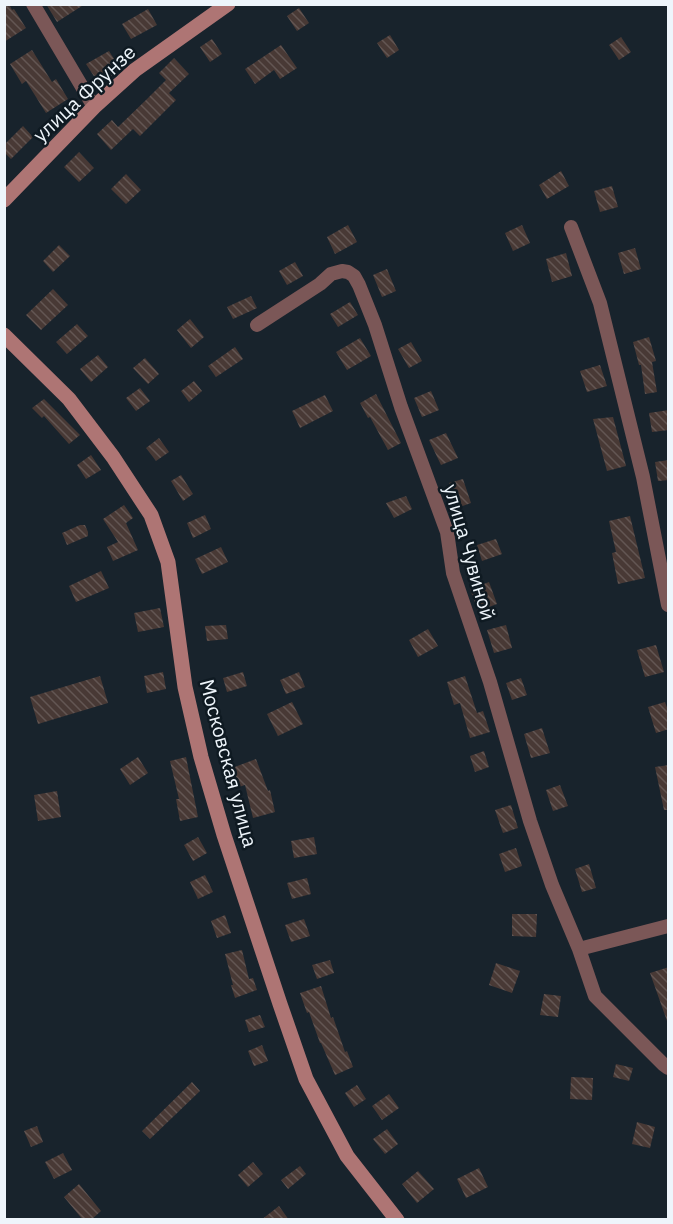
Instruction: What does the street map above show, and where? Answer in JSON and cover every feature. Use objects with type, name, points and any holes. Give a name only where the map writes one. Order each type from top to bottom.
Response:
[{"type":"street","points":[[33,4],[94,107]]},
{"type":"street","name":"улица Фрунзе","points":[[4,200],[94,107],[135,70],[228,4]]},
{"type":"street","points":[[571,227],[600,303],[643,477],[669,605]]},
{"type":"street","name":"улица Чувиной","points":[[257,325],[312,290],[331,274],[348,272],[354,276],[359,285],[447,532],[453,573],[490,682],[530,821],[552,885],[585,947],[595,996],[669,1068]]},
{"type":"street","name":"Московская улица","points":[[4,335],[69,399],[113,457],[151,515],[168,562],[185,687],[201,757],[224,835],[306,1079],[347,1156],[398,1220]]},
{"type":"street","points":[[585,947],[669,926]]},
{"type":"building","points":[[4,4],[9,4],[12,10],[14,9],[26,28],[4,42]]},
{"type":"building","points":[[46,4],[85,4],[57,22]]},
{"type":"building","points":[[299,8],[309,23],[297,31],[287,16]]},
{"type":"building","points":[[148,9],[157,25],[131,39],[122,24]]},
{"type":"building","points":[[390,35],[399,50],[387,58],[377,43]]},
{"type":"building","points":[[621,37],[631,52],[619,60],[609,45]]},
{"type":"building","points":[[212,39],[222,54],[210,62],[200,47]]},
{"type":"building","points":[[281,45],[297,68],[280,79],[274,70],[255,84],[245,69]]},
{"type":"building","points":[[32,50],[52,82],[56,79],[68,99],[46,113],[26,81],[22,84],[10,64]]},
{"type":"building","points":[[109,51],[121,70],[99,84],[86,64]]},
{"type":"building","points":[[174,58],[189,74],[169,93],[176,100],[140,136],[133,129],[111,150],[97,134],[112,120],[118,127],[146,100],[166,80],[159,73]]},
{"type":"building","points":[[23,126],[33,137],[11,159],[4,152],[4,145]]},
{"type":"building","points":[[79,152],[94,168],[79,182],[64,167]]},
{"type":"building","points":[[561,171],[569,186],[547,199],[539,185]]},
{"type":"building","points":[[126,174],[141,190],[126,204],[111,189]]},
{"type":"building","points":[[612,186],[618,207],[600,212],[594,191]]},
{"type":"building","points":[[348,225],[357,242],[335,254],[327,237]]},
{"type":"building","points":[[522,225],[530,243],[513,251],[505,233]]},
{"type":"building","points":[[59,245],[70,256],[53,272],[43,261]]},
{"type":"building","points":[[635,248],[641,269],[624,274],[618,253]]},
{"type":"building","points":[[566,253],[572,276],[552,282],[546,259]]},
{"type":"building","points":[[295,262],[303,276],[287,285],[279,271]]},
{"type":"building","points":[[387,269],[396,291],[382,297],[373,275]]},
{"type":"building","points":[[53,289],[68,305],[41,330],[26,315]]},
{"type":"building","points":[[251,296],[257,308],[233,319],[227,307]]},
{"type":"building","points":[[350,302],[358,315],[338,327],[330,314]]},
{"type":"building","points":[[190,319],[204,337],[191,348],[177,330]]},
{"type":"building","points":[[77,324],[88,336],[67,354],[56,342]]},
{"type":"building","points":[[649,337],[656,361],[652,362],[657,392],[645,394],[641,365],[639,365],[633,342]]},
{"type":"building","points":[[360,338],[371,356],[347,370],[336,352]]},
{"type":"building","points":[[411,342],[422,361],[409,368],[398,349]]},
{"type":"building","points":[[235,347],[243,359],[216,377],[208,366]]},
{"type":"building","points":[[98,355],[108,367],[91,382],[80,369]]},
{"type":"building","points":[[145,358],[159,374],[148,384],[133,368]]},
{"type":"building","points":[[600,365],[607,386],[587,392],[580,371]]},
{"type":"building","points":[[194,381],[202,391],[189,402],[181,391]]},
{"type":"building","points":[[140,388],[150,401],[136,411],[126,398]]},
{"type":"building","points":[[431,391],[439,410],[422,417],[414,398]]},
{"type":"building","points":[[376,394],[401,443],[388,450],[360,403]]},
{"type":"building","points":[[325,395],[333,411],[300,428],[292,411]]},
{"type":"building","points":[[44,399],[80,435],[69,444],[44,416],[42,418],[32,408]]},
{"type":"building","points":[[669,410],[669,430],[652,432],[649,413]]},
{"type":"building","points":[[613,417],[626,466],[607,471],[593,419]]},
{"type":"building","points":[[446,433],[458,458],[441,465],[429,440]]},
{"type":"building","points":[[159,438],[169,452],[156,461],[146,448]]},
{"type":"building","points":[[91,455],[101,470],[86,479],[77,465]]},
{"type":"building","points":[[669,460],[669,480],[658,481],[655,462]]},
{"type":"building","points":[[181,475],[193,494],[183,501],[171,481]]},
{"type":"building","points":[[463,479],[471,503],[457,508],[449,483]]},
{"type":"building","points":[[406,496],[412,509],[394,518],[386,503]]},
{"type":"building","points":[[124,505],[133,518],[126,523],[138,550],[113,561],[107,547],[118,542],[103,519]]},
{"type":"building","points":[[205,515],[211,529],[193,538],[187,523]]},
{"type":"building","points":[[630,516],[645,578],[618,584],[612,553],[616,552],[609,521]]},
{"type":"building","points":[[85,525],[88,536],[67,545],[62,533]]},
{"type":"building","points":[[496,539],[502,554],[482,561],[477,545]]},
{"type":"building","points":[[221,547],[228,562],[202,574],[195,559]]},
{"type":"building","points":[[101,571],[109,588],[76,602],[69,586]]},
{"type":"building","points":[[489,582],[497,604],[478,611],[470,589]]},
{"type":"building","points":[[160,608],[164,627],[138,632],[134,613]]},
{"type":"building","points":[[226,625],[228,639],[207,641],[205,626]]},
{"type":"building","points":[[506,625],[512,648],[494,653],[487,630]]},
{"type":"building","points":[[428,629],[438,646],[418,657],[409,640]]},
{"type":"building","points":[[656,645],[664,672],[645,677],[637,650]]},
{"type":"building","points":[[163,672],[166,689],[147,693],[144,676]]},
{"type":"building","points":[[243,672],[247,686],[227,692],[223,678]]},
{"type":"building","points":[[299,672],[305,687],[286,694],[280,680]]},
{"type":"building","points":[[100,676],[108,703],[38,724],[30,697]]},
{"type":"building","points":[[465,676],[477,713],[483,711],[490,732],[470,738],[460,703],[454,705],[447,682]]},
{"type":"building","points":[[521,678],[527,695],[512,700],[506,683]]},
{"type":"building","points":[[292,702],[303,724],[278,736],[267,714]]},
{"type":"building","points":[[665,702],[669,713],[669,729],[656,733],[648,707]]},
{"type":"building","points":[[542,728],[550,753],[531,758],[524,734]]},
{"type":"building","points":[[484,751],[489,767],[475,772],[470,756]]},
{"type":"building","points":[[138,757],[148,773],[130,785],[120,769]]},
{"type":"building","points":[[186,757],[198,817],[180,821],[176,799],[179,799],[170,761]]},
{"type":"building","points":[[256,759],[268,791],[270,790],[275,812],[253,818],[245,785],[239,787],[232,768]]},
{"type":"building","points":[[669,765],[669,810],[664,810],[655,767]]},
{"type":"building","points":[[560,785],[568,806],[553,811],[546,790]]},
{"type":"building","points":[[57,791],[61,817],[38,821],[34,795]]},
{"type":"building","points":[[511,805],[518,828],[503,833],[495,810]]},
{"type":"building","points":[[198,837],[207,853],[193,861],[184,845]]},
{"type":"building","points":[[314,837],[317,854],[294,858],[291,841]]},
{"type":"building","points":[[516,848],[522,866],[505,872],[499,854]]},
{"type":"building","points":[[589,864],[596,888],[582,892],[575,869]]},
{"type":"building","points":[[205,875],[213,892],[198,899],[190,882]]},
{"type":"building","points":[[307,878],[311,894],[292,899],[287,883]]},
{"type":"building","points":[[512,914],[537,914],[536,937],[512,936]]},
{"type":"building","points":[[225,915],[231,933],[217,938],[211,921]]},
{"type":"building","points":[[304,919],[310,936],[291,942],[285,925]]},
{"type":"building","points":[[242,950],[249,979],[253,978],[257,990],[235,998],[225,954]]},
{"type":"building","points":[[330,960],[334,973],[317,979],[312,965]]},
{"type":"building","points":[[496,963],[520,971],[512,993],[489,985]]},
{"type":"building","points":[[669,967],[669,1021],[667,1021],[650,973]]},
{"type":"building","points":[[321,986],[331,1018],[333,1017],[345,1052],[347,1051],[353,1067],[335,1075],[300,993]]},
{"type":"building","points":[[544,994],[561,996],[558,1017],[540,1015]]},
{"type":"building","points":[[260,1015],[265,1027],[249,1032],[245,1020]]},
{"type":"building","points":[[262,1045],[268,1061],[254,1066],[248,1051]]},
{"type":"building","points":[[616,1064],[633,1068],[629,1081],[613,1077]]},
{"type":"building","points":[[571,1077],[593,1078],[592,1100],[570,1099]]},
{"type":"building","points":[[192,1082],[200,1091],[150,1139],[142,1131]]},
{"type":"building","points":[[357,1085],[366,1099],[354,1107],[345,1093]]},
{"type":"building","points":[[389,1094],[399,1108],[382,1120],[372,1106]]},
{"type":"building","points":[[637,1122],[655,1127],[650,1148],[632,1144]]},
{"type":"building","points":[[37,1126],[43,1142],[31,1147],[24,1131]]},
{"type":"building","points":[[387,1129],[398,1144],[385,1154],[373,1139]]},
{"type":"building","points":[[63,1153],[72,1170],[54,1179],[45,1162]]},
{"type":"building","points":[[253,1162],[263,1174],[248,1187],[238,1175]]},
{"type":"building","points":[[300,1166],[306,1174],[288,1189],[281,1180]]},
{"type":"building","points":[[479,1168],[488,1187],[466,1198],[457,1179]]},
{"type":"building","points":[[418,1171],[434,1189],[417,1203],[402,1184]]},
{"type":"building","points":[[79,1184],[101,1211],[91,1220],[83,1220],[64,1197]]},
{"type":"building","points":[[279,1206],[289,1220],[261,1220]]}]
